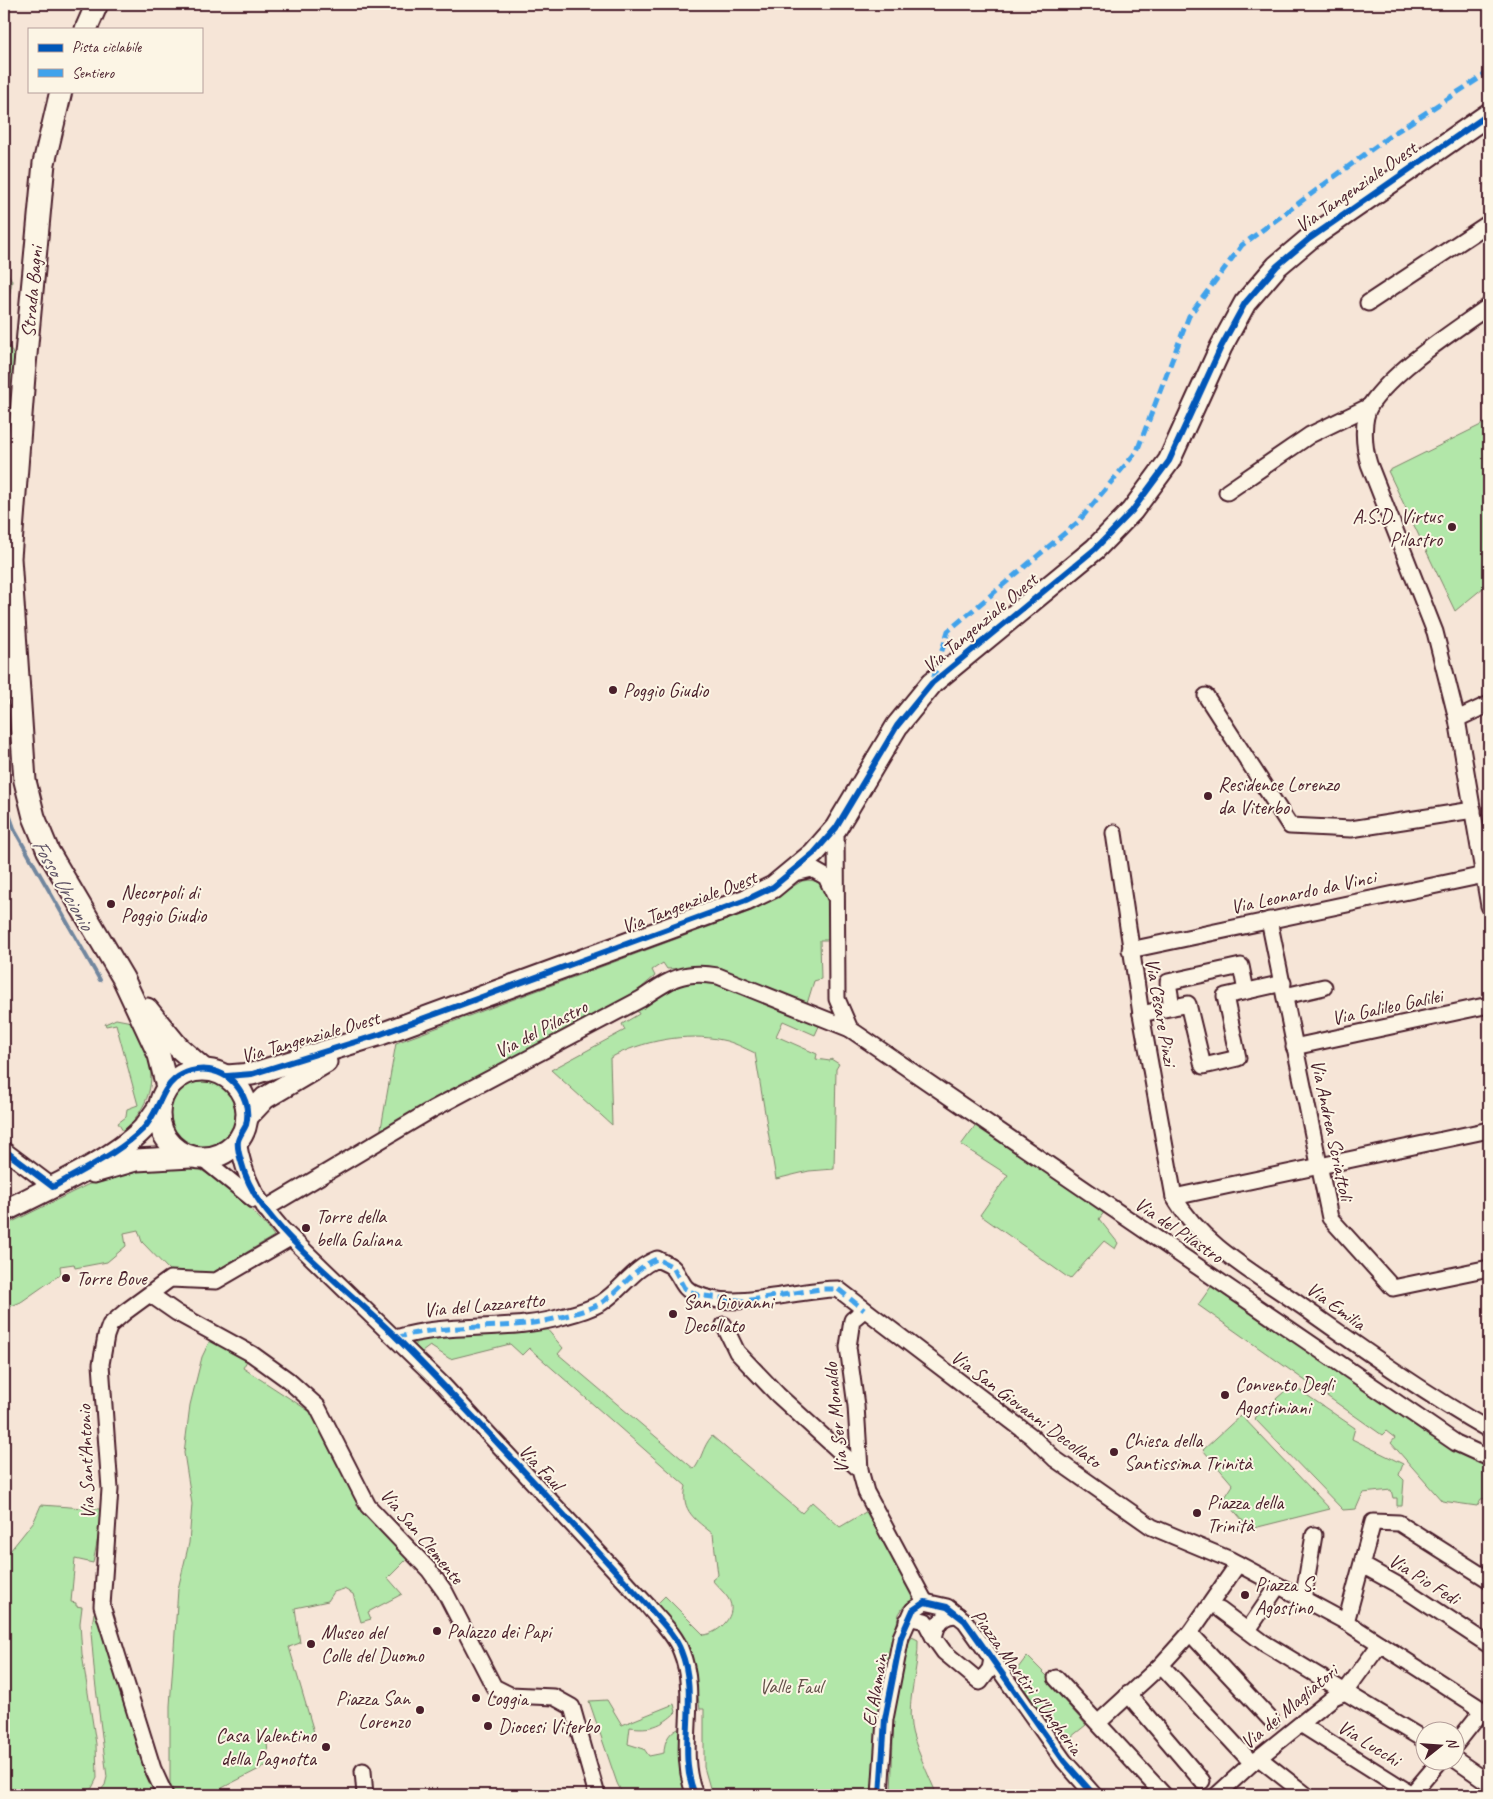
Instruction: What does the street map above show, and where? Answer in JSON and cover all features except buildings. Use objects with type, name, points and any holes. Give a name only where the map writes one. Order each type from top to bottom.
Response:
[{"type":"main road","points":[[86,28],[97,4]]},
{"type":"main road","name":"Strada Bagni","points":[[60,92],[44,163],[24,376],[10,558],[20,738],[25,781],[38,826],[48,851],[123,978],[158,1055],[163,1097]]},
{"type":"main road","name":"Via Tangenziale Ovest","points":[[227,1076],[252,1074],[381,1034],[746,900],[773,886],[790,874],[814,853],[836,828],[897,726],[932,683],[1095,549],[1132,510],[1169,461],[1222,347],[1245,303],[1278,266],[1309,239],[1489,114]]},
{"type":"main road","name":"Strada Bagni","points":[[123,978],[178,1047],[203,1069]]},
{"type":"main road","name":"Via Tangenziale Ovest","points":[[247,1117],[265,1098],[307,1071],[381,1034]]},
{"type":"main road","points":[[4,1211],[53,1186],[126,1143],[144,1128],[163,1097],[185,1073],[203,1069],[215,1071],[227,1076],[234,1082],[244,1097],[247,1117],[238,1141],[223,1154],[197,1158],[136,1160],[53,1186]]},
{"type":"main road","points":[[163,1097],[159,1120],[165,1137],[177,1150],[197,1158]]},
{"type":"street","points":[[1368,303],[1489,223]]},
{"type":"street","points":[[1227,492],[1310,435],[1370,406],[1418,358],[1489,306]]},
{"type":"street","points":[[1370,406],[1365,428],[1367,458],[1379,494],[1427,609],[1457,719],[1486,874],[1489,906]]},
{"type":"street","points":[[1206,696],[1290,826],[1351,829],[1473,810]]},
{"type":"street","points":[[1457,719],[1489,704]]},
{"type":"street","points":[[836,828],[838,862],[836,898],[837,999],[850,1029]]},
{"type":"street","name":"Via Cesare Pinzi","points":[[1114,833],[1130,950],[1174,1198]]},
{"type":"street","points":[[790,874],[812,869],[826,877],[836,898]]},
{"type":"street","name":"Via Leonardo da Vinci","points":[[1130,950],[1486,874]]},
{"type":"street","name":"Via Andrea Scriattoli","points":[[1269,920],[1330,1218],[1393,1288],[1489,1268]]},
{"type":"street","points":[[1172,1007],[1168,982],[1241,966],[1246,991]]},
{"type":"street","name":"Via del Pilastro","points":[[265,1208],[433,1110],[641,999],[668,981],[683,975],[698,973],[718,976],[850,1029],[1456,1443],[1489,1458]]},
{"type":"street","points":[[1141,1014],[1188,1004],[1202,1066],[1238,1058],[1225,996],[1246,991],[1324,988]]},
{"type":"street","name":"Via Galileo Galilei","points":[[1294,1047],[1489,1006]]},
{"type":"street","points":[[1174,1198],[1489,1130]]},
{"type":"street","name":"Via Faul","points":[[238,1141],[248,1183],[265,1208],[290,1238],[396,1338],[607,1562],[674,1638],[682,1652],[686,1677],[690,1720],[688,1770],[695,1795]]},
{"type":"street","points":[[4,1150],[53,1186]]},
{"type":"street","name":"Via Faul","points":[[197,1158],[265,1208]]},
{"type":"street","name":"Via Emilia","points":[[1174,1198],[1186,1218],[1222,1250],[1370,1356],[1442,1403],[1489,1430]]},
{"type":"street","name":"Via Sant'Antonio","points":[[165,1795],[153,1769],[102,1606],[110,1490],[101,1364],[110,1326],[170,1279],[216,1281],[290,1238]]},
{"type":"street","name":"Via del Lazzaretto","points":[[396,1338],[417,1332],[529,1324],[570,1315],[601,1302],[625,1284],[642,1265],[657,1259],[673,1267],[684,1288],[697,1295],[744,1301],[814,1290],[838,1289],[864,1310]]},
{"type":"street","name":"Via San Clemente","points":[[151,1295],[178,1313],[252,1354],[288,1380],[317,1406],[368,1506],[429,1570],[445,1592],[494,1687],[510,1696],[554,1697],[572,1706],[597,1795]]},
{"type":"street","name":"Via Ser Monaldo","points":[[864,1310],[852,1320],[848,1347],[856,1406],[860,1470],[866,1492],[925,1602]]},
{"type":"street","name":"Via San Giovanni Decollato","points":[[864,1310],[1031,1436],[1055,1459],[1152,1527],[1238,1564],[1346,1622],[1486,1712]]},
{"type":"street","points":[[724,1324],[737,1352],[778,1395],[860,1470]]},
{"type":"street","points":[[1346,1622],[1373,1522],[1399,1523],[1489,1580]]},
{"type":"street","points":[[1303,1600],[1314,1534]]},
{"type":"street","points":[[1099,1722],[1161,1665],[1190,1633],[1238,1564]]},
{"type":"street","name":"Via Pio Fedi","points":[[1362,1565],[1398,1584],[1489,1645]]},
{"type":"street","points":[[1248,1630],[1278,1586]]},
{"type":"street","points":[[907,1621],[913,1610],[925,1602]]},
{"type":"street","name":"Piazza Martiri d'Ungheria","points":[[925,1602],[948,1606],[958,1615],[992,1659],[1064,1761],[1094,1795]]},
{"type":"street","points":[[1220,1610],[1264,1644],[1416,1735]]},
{"type":"street","points":[[934,1638],[940,1621],[950,1615],[958,1615]]},
{"type":"street","points":[[907,1621],[912,1618],[925,1621],[944,1652],[980,1682],[990,1670],[992,1659]]},
{"type":"street","name":"El Alamain","points":[[880,1795],[885,1719],[907,1621]]},
{"type":"street","points":[[1190,1633],[1279,1728]]},
{"type":"street","name":"Via dei Magliatori","points":[[1211,1790],[1256,1760],[1279,1728],[1302,1725],[1334,1697],[1345,1692],[1380,1644]]},
{"type":"street","points":[[1161,1665],[1256,1760],[1306,1795]]},
{"type":"street","points":[[1056,1678],[1099,1722],[1164,1795]]},
{"type":"street","points":[[1128,1694],[1211,1790]]},
{"type":"street","points":[[1466,1733],[1486,1712]]},
{"type":"street","name":"Via Lucchi","points":[[1302,1725],[1412,1795]]},
{"type":"street","points":[[1466,1767],[1489,1783]]},
{"type":"street","points":[[363,1771],[365,1795]]},
{"type":"street","points":[[1412,1795],[1431,1772]]},
{"type":"green space","points":[[4,265],[12,281],[4,325]]},
{"type":"green space","points":[[4,336],[16,360],[4,538]]},
{"type":"green space","name":"A.S.D. Virtus Pilastro","points":[[1489,421],[1489,583],[1455,611],[1388,471]]},
{"type":"green space","points":[[802,881],[813,881],[821,884],[829,900],[831,921],[831,940],[820,940],[821,979],[814,981],[806,1007],[705,967],[667,969],[663,963],[652,970],[655,976],[628,999],[380,1134],[396,1043],[754,910]]},
{"type":"green space","points":[[689,980],[714,980],[820,1024],[815,1035],[783,1021],[776,1036],[817,1054],[816,1059],[830,1061],[831,1059],[839,1064],[836,1069],[834,1169],[809,1171],[776,1179],[755,1053],[730,1042],[694,1037],[664,1040],[636,1047],[610,1058],[612,1125],[551,1070],[625,1030],[622,1024],[639,1014],[637,1010],[679,984]]},
{"type":"green space","points":[[116,1019],[132,1022],[148,1058],[151,1079],[150,1089],[143,1107],[123,1131],[118,1123],[126,1117],[127,1109],[138,1105],[116,1024],[106,1026],[105,1024]]},
{"type":"green space","points":[[203,1081],[216,1084],[226,1091],[233,1101],[236,1114],[233,1127],[226,1137],[216,1144],[203,1147],[190,1144],[180,1137],[173,1127],[170,1114],[173,1101],[180,1091],[190,1084]]},
{"type":"green space","points":[[975,1126],[1105,1211],[1099,1219],[1118,1243],[1115,1249],[1104,1241],[1070,1279],[980,1215],[1008,1175],[961,1145]]},
{"type":"green space","points":[[192,1166],[213,1177],[236,1196],[259,1217],[274,1236],[210,1274],[170,1271],[142,1242],[138,1230],[124,1233],[126,1246],[107,1262],[75,1268],[74,1264],[60,1266],[61,1274],[21,1302],[4,1309],[4,1226],[87,1185],[137,1168]]},
{"type":"green space","points":[[1213,1284],[1428,1435],[1489,1467],[1489,1498],[1481,1499],[1477,1506],[1442,1501],[1391,1443],[1395,1438],[1386,1431],[1382,1435],[1198,1305]]},
{"type":"green space","name":"Valle Faul","points":[[546,1328],[563,1348],[558,1354],[694,1469],[712,1436],[802,1513],[812,1502],[840,1527],[869,1510],[915,1598],[904,1606],[899,1614],[879,1705],[873,1795],[712,1795],[704,1767],[704,1709],[700,1709],[690,1650],[682,1635],[656,1605],[665,1596],[704,1635],[710,1634],[721,1627],[726,1622],[731,1611],[731,1604],[728,1598],[712,1580],[718,1575],[713,1534],[695,1519],[687,1508],[685,1502],[686,1486],[529,1348],[522,1355],[510,1344],[450,1359],[430,1346],[422,1352],[415,1345],[415,1341],[418,1339]]},
{"type":"green space","points":[[212,1336],[249,1357],[243,1368],[312,1413],[409,1557],[388,1578],[402,1594],[368,1612],[371,1619],[361,1622],[353,1594],[344,1589],[334,1592],[328,1601],[295,1608],[300,1643],[289,1647],[316,1739],[307,1742],[306,1736],[267,1743],[269,1764],[222,1788],[226,1795],[170,1795],[170,1706],[178,1589],[189,1543],[192,1504],[184,1453],[190,1405],[202,1357]]},
{"type":"green space","points":[[1292,1385],[1355,1428],[1352,1439],[1403,1464],[1399,1475],[1404,1480],[1402,1506],[1397,1506],[1397,1498],[1393,1498],[1391,1490],[1363,1493],[1356,1509],[1343,1510],[1254,1418]]},
{"type":"green space","points":[[1241,1415],[1330,1509],[1250,1529],[1224,1499],[1233,1485],[1203,1450]]},
{"type":"green space","points":[[41,1505],[99,1509],[103,1512],[93,1563],[75,1559],[71,1602],[76,1603],[76,1606],[82,1607],[80,1623],[82,1654],[96,1744],[97,1778],[92,1788],[79,1795],[4,1795],[4,1551],[10,1551],[34,1521]]},
{"type":"green space","points":[[94,1613],[99,1613],[159,1795],[97,1795],[105,1785],[107,1777],[91,1632]]},
{"type":"green space","points":[[912,1637],[918,1640],[918,1651],[910,1715],[912,1733],[937,1795],[891,1795],[894,1711],[909,1642]]},
{"type":"green space","points":[[1027,1656],[1052,1681],[1050,1685],[1086,1725],[1066,1741],[1036,1706],[1023,1686],[1018,1668]]},
{"type":"green space","points":[[607,1700],[622,1725],[674,1704],[676,1712],[666,1721],[655,1726],[643,1728],[630,1727],[628,1744],[644,1749],[649,1756],[664,1753],[665,1744],[671,1733],[683,1726],[680,1770],[685,1795],[623,1795],[617,1783],[589,1701]]},
{"type":"waterway","name":"Fosso Urcionio","points":[[4,800],[15,831],[100,980]]},
{"type":"marked path","points":[[933,680],[948,631],[1078,522],[1137,451],[1189,316],[1242,245],[1391,135],[1489,72]]},
{"type":"marked path","points":[[396,1338],[438,1330],[523,1324],[579,1312],[601,1303],[616,1292],[641,1268],[657,1259],[673,1267],[684,1288],[697,1295],[744,1301],[820,1289],[838,1289],[864,1310]]},
{"type":"cycle path","points":[[227,1076],[252,1074],[381,1034],[746,900],[773,887],[814,853],[836,828],[897,726],[932,683],[1095,549],[1132,511],[1169,461],[1221,347],[1245,303],[1277,266],[1309,239],[1489,114]]},
{"type":"cycle path","points":[[4,1150],[53,1187],[111,1154],[133,1138],[148,1123],[166,1090],[175,1079],[195,1070],[209,1070],[218,1072],[234,1083],[244,1098],[247,1116],[246,1125],[238,1141],[240,1156],[249,1184],[267,1212],[302,1250],[397,1338],[461,1403],[647,1605],[675,1639],[681,1651],[689,1687],[687,1760],[695,1795]]},
{"type":"cycle path","points":[[880,1795],[885,1719],[901,1637],[913,1610],[925,1602],[947,1607],[965,1621],[1064,1761],[1094,1795]]},
{"type":"place","name":"A.S.D. Virtus Pilastro","points":[[1452,527]]},
{"type":"place","name":"Poggio Giudio","points":[[613,690]]},
{"type":"place","name":"Residence Lorenzo da Viterbo","points":[[1208,796]]},
{"type":"place","name":"Necorpoli di Poggio Giudio","points":[[111,904]]},
{"type":"place","name":"Torre della bella Galiana","points":[[306,1228]]},
{"type":"place","name":"Torre Bove","points":[[66,1278]]},
{"type":"place","name":"San Giovanni Decollato","points":[[673,1314]]},
{"type":"place","name":"Convento Degli Agostiniani","points":[[1225,1395]]},
{"type":"place","name":"Chiesa della Santissima Trinità","points":[[1114,1452]]},
{"type":"place","name":"Piazza della Trinità","points":[[1197,1513]]},
{"type":"place","name":"Piazza S. Agostino","points":[[1245,1595]]},
{"type":"place","name":"Palazzo dei Papi","points":[[437,1631]]},
{"type":"place","name":"Museo del Colle del Duomo","points":[[311,1644]]},
{"type":"place","name":"Loggia","points":[[476,1698]]},
{"type":"place","name":"Piazza San Lorenzo","points":[[420,1710]]},
{"type":"place","name":"Diocesi Viterbo","points":[[488,1726]]},
{"type":"place","name":"Casa Valentino della Pagnotta","points":[[326,1747]]}]
